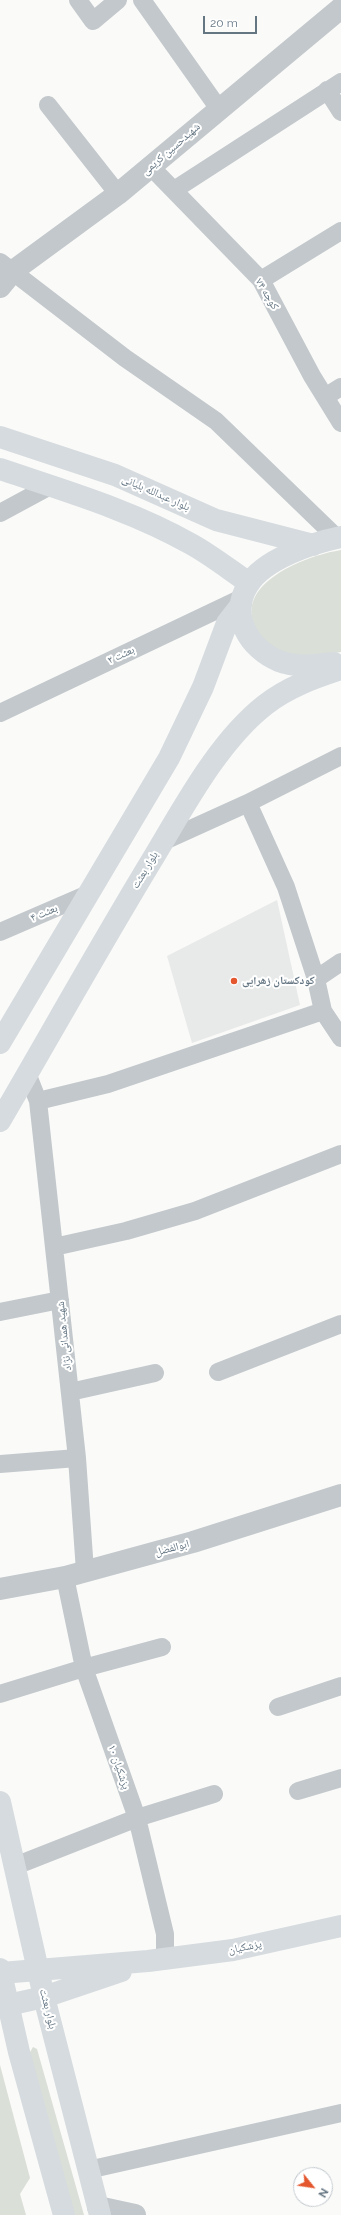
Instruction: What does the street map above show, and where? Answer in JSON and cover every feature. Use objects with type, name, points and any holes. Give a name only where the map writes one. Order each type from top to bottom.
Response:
[{"type":"main road","name":"بلوار عبدالله بلیانی","points":[[0,437],[115,475],[216,520],[313,545]]},
{"type":"main road","points":[[0,469],[104,504],[154,525],[192,544],[244,595],[243,628],[250,640],[262,652],[280,662],[290,664],[307,666],[341,662]]},
{"type":"main road","points":[[0,1043],[182,734],[203,687],[227,623],[244,595],[267,567],[285,555],[339,538]]},
{"type":"main road","name":"بلوار بعثت","points":[[0,1121],[162,842],[226,745],[259,710],[278,696],[301,683],[341,670]]},
{"type":"main road","name":"بلوار بعثت","points":[[0,1802],[39,1969],[44,1997],[99,2211]]},
{"type":"main road","name":"پزشکیان","points":[[0,1972],[157,1960],[233,1950],[341,1926]]},
{"type":"main road","name":"پزشکیان","points":[[4,2005],[44,1997],[157,1960]]},
{"type":"main road","points":[[0,1972],[4,2005],[19,2052],[64,2215]]},
{"type":"main road","points":[[0,2042],[19,2052]]},
{"type":"street","points":[[78,0],[93,21],[118,0]]},
{"type":"street","points":[[142,0],[219,109]]},
{"type":"street","name":"شهیدحسین کریمی","points":[[4,273],[118,194],[341,8]]},
{"type":"street","points":[[174,190],[334,86],[341,112]]},
{"type":"street","points":[[48,105],[118,194]]},
{"type":"street","name":"کوچه ۷۴","points":[[151,167],[261,280],[325,397],[341,423]]},
{"type":"street","points":[[261,280],[341,231]]},
{"type":"street","points":[[4,273],[216,421],[339,538]]},
{"type":"street","points":[[325,397],[341,387]]},
{"type":"street","points":[[0,513],[50,486]]},
{"type":"street","name":"بعثت ۲","points":[[0,713],[244,595]]},
{"type":"street","points":[[162,842],[248,803],[341,756]]},
{"type":"street","points":[[248,803],[286,888],[316,979],[324,1011],[341,1038]]},
{"type":"street","name":"بعثت ۴","points":[[0,932],[88,894]]},
{"type":"street","points":[[316,979],[341,962]]},
{"type":"street","points":[[38,1101],[108,1084],[324,1011]]},
{"type":"street","name":"شهید همدانی نژاد","points":[[27,1073],[38,1101],[77,1458],[75,1574]]},
{"type":"street","points":[[54,1246],[126,1231],[195,1212],[341,1154]]},
{"type":"street","points":[[0,1312],[60,1300]]},
{"type":"street","points":[[218,1372],[341,1324]]},
{"type":"street","points":[[70,1392],[155,1373]]},
{"type":"street","points":[[0,1464],[77,1458]]},
{"type":"street","name":"ابوالفضل","points":[[0,1589],[75,1574],[193,1542],[341,1495]]},
{"type":"street","name":"پزشکیان ۱۰","points":[[75,1574],[84,1668],[137,1818],[165,1934],[157,1960]]},
{"type":"street","points":[[0,1694],[84,1668],[162,1647]]},
{"type":"street","points":[[278,1707],[341,1686]]},
{"type":"street","points":[[298,1791],[341,1778]]},
{"type":"street","points":[[15,1866],[137,1818],[214,1794]]},
{"type":"street","points":[[88,2170],[341,2113]]},
{"type":"street","points":[[99,2211],[135,2215]]},
{"type":"shaded area","points":[[341,550],[341,652],[312,656],[295,656],[285,654],[272,647],[262,637],[253,619],[253,604],[260,590],[273,577],[289,567],[325,553]]},
{"type":"shaded area","name":"کودکستان زهرایی","points":[[277,900],[300,1005],[192,1043],[167,956]]},
{"type":"shaded area","points":[[33,2047],[37,2049],[84,2215],[74,2215],[29,2054]]},
{"type":"shaded area","points":[[0,2065],[30,2178],[20,2194],[26,2215],[0,2215]]},
{"type":"place","name":"کودکستان زهرایی","points":[[234,981]]}]
